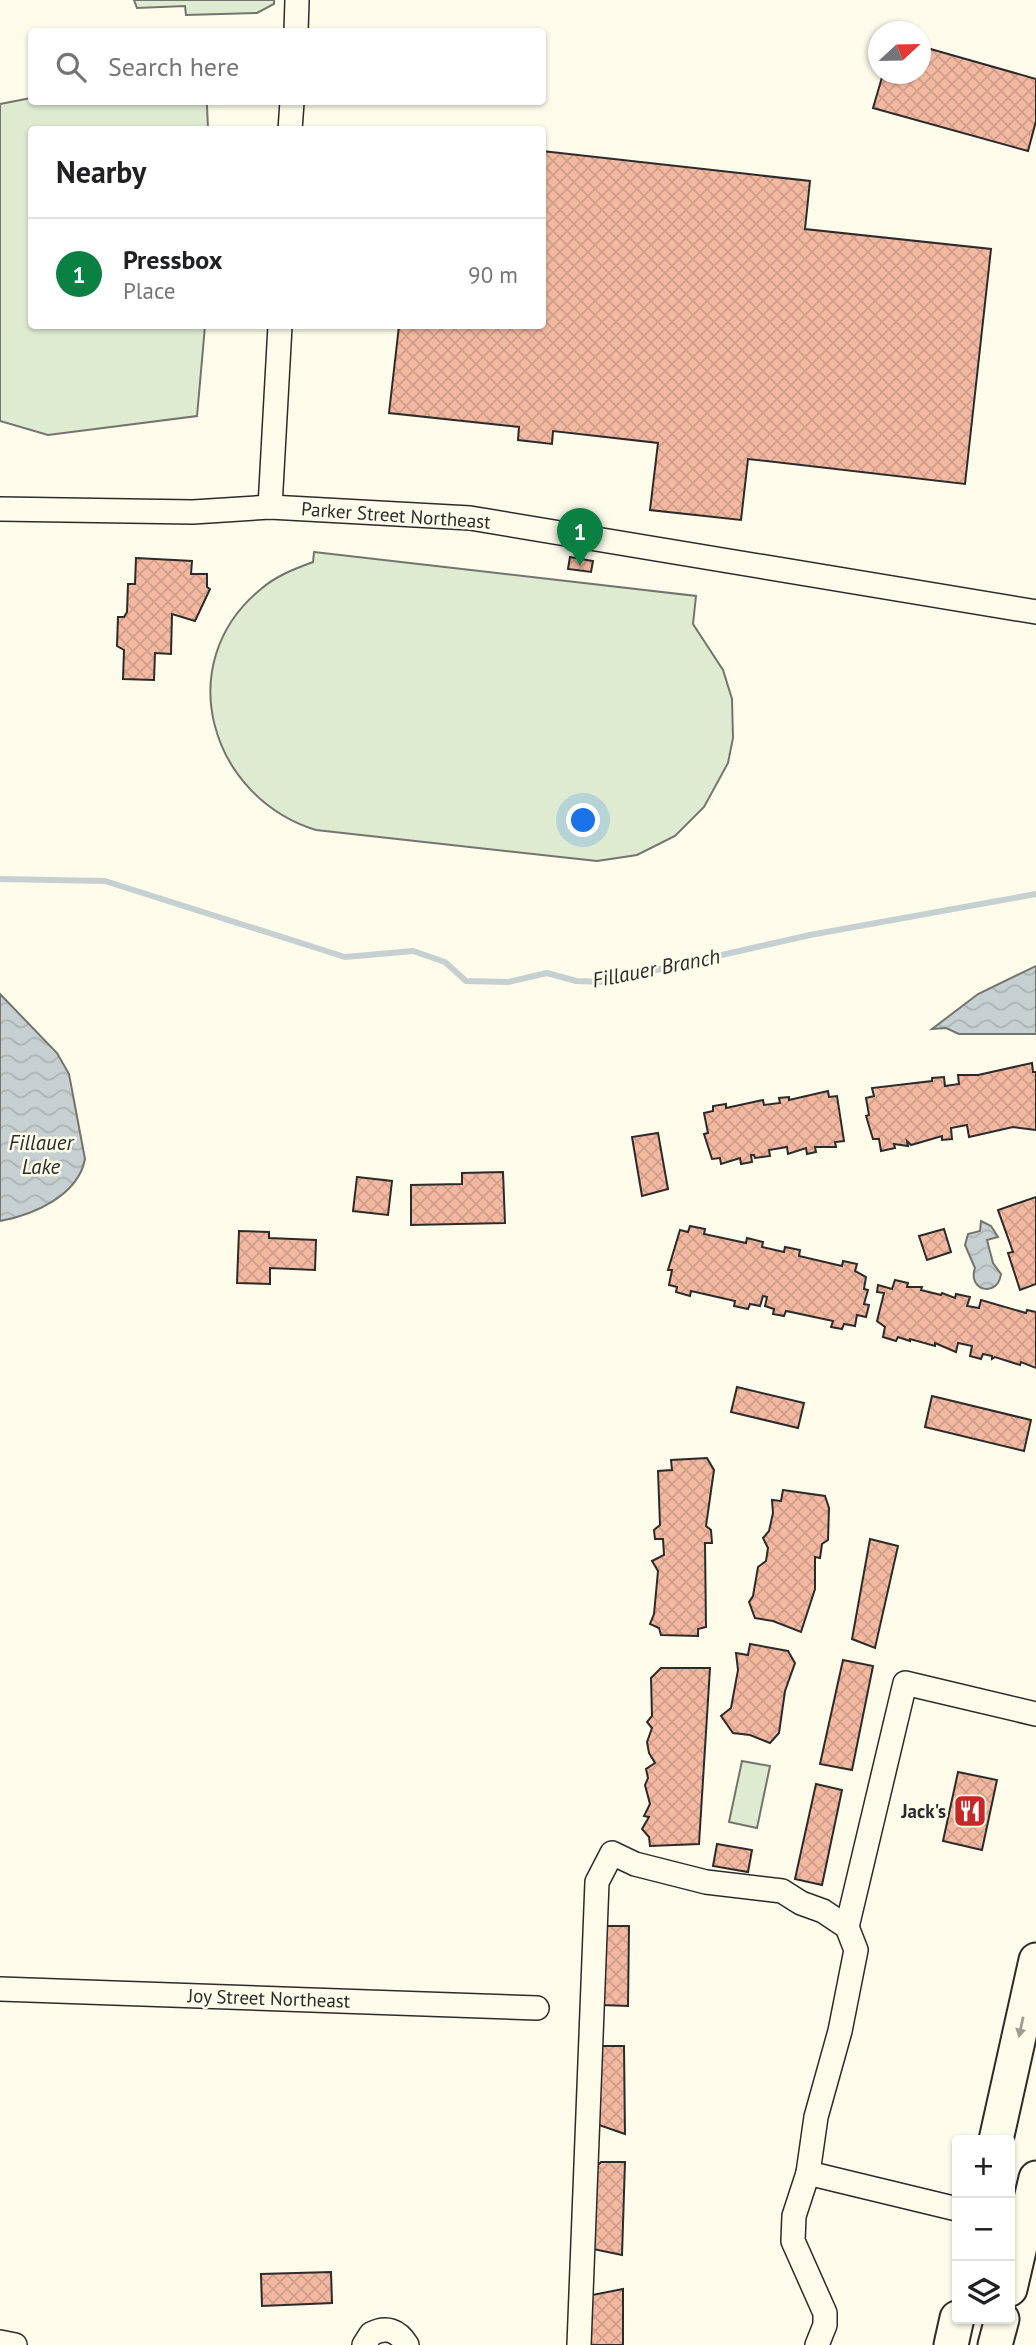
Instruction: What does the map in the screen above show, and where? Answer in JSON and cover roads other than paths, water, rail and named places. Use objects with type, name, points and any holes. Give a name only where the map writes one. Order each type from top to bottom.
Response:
[{"type":"highway","points":[[997,2135],[1036,1960]]},
{"type":"highway","points":[[1015,2267],[1036,2178]]},
{"type":"highway","points":[[951,2345],[956,2324]]},
{"type":"highway","points":[[995,2345],[1001,2324]]},
{"type":"street","points":[[296,28],[297,0]]},
{"type":"street","points":[[290,126],[292,105]]},
{"type":"street","points":[[270,507],[280,329]]},
{"type":"street","name":"Parker Street Northeast","points":[[0,509],[193,512],[270,507],[470,518],[1036,612]]},
{"type":"street","points":[[817,2345],[825,2325],[825,2313],[793,2241],[794,2216],[808,2172],[816,2118],[840,2031],[856,1950],[847,1927],[905,1683],[1036,1714]]},
{"type":"street","points":[[579,2345],[597,1882],[612,1853],[635,1864],[706,1882],[782,1891],[801,1903],[823,1911],[847,1927]]},
{"type":"street","name":"Joy Street Northeast","points":[[0,1989],[537,2008]]},
{"type":"street","points":[[808,2172],[952,2208]]},
{"type":"street","points":[[364,2345],[371,2334],[388,2329],[396,2332],[407,2345]]},
{"type":"street","points":[[0,2342],[15,2345]]},
{"type":"water","points":[[1036,966],[1036,1034],[959,1034],[946,1028],[932,1029],[978,994]]},
{"type":"water","name":"Fillauer Lake","points":[[0,994],[57,1053],[69,1074],[85,1159],[81,1172],[73,1183],[52,1202],[40,1209],[0,1221]]},
{"type":"water","points":[[981,1221],[991,1226],[998,1237],[987,1240],[993,1263],[1001,1274],[999,1282],[989,1289],[984,1289],[975,1282],[975,1268],[965,1245],[968,1234],[980,1231]]},
{"type":"waterway","name":"Fillauer Branch","points":[[0,879],[105,881],[345,957],[413,951],[445,962],[466,981],[508,982],[547,973],[576,981],[603,982],[810,935],[1036,894]]},
{"type":"place","name":"Pressbox","points":[[580,566]]},
{"type":"place","name":"Jack's","points":[[970,1811]]}]
